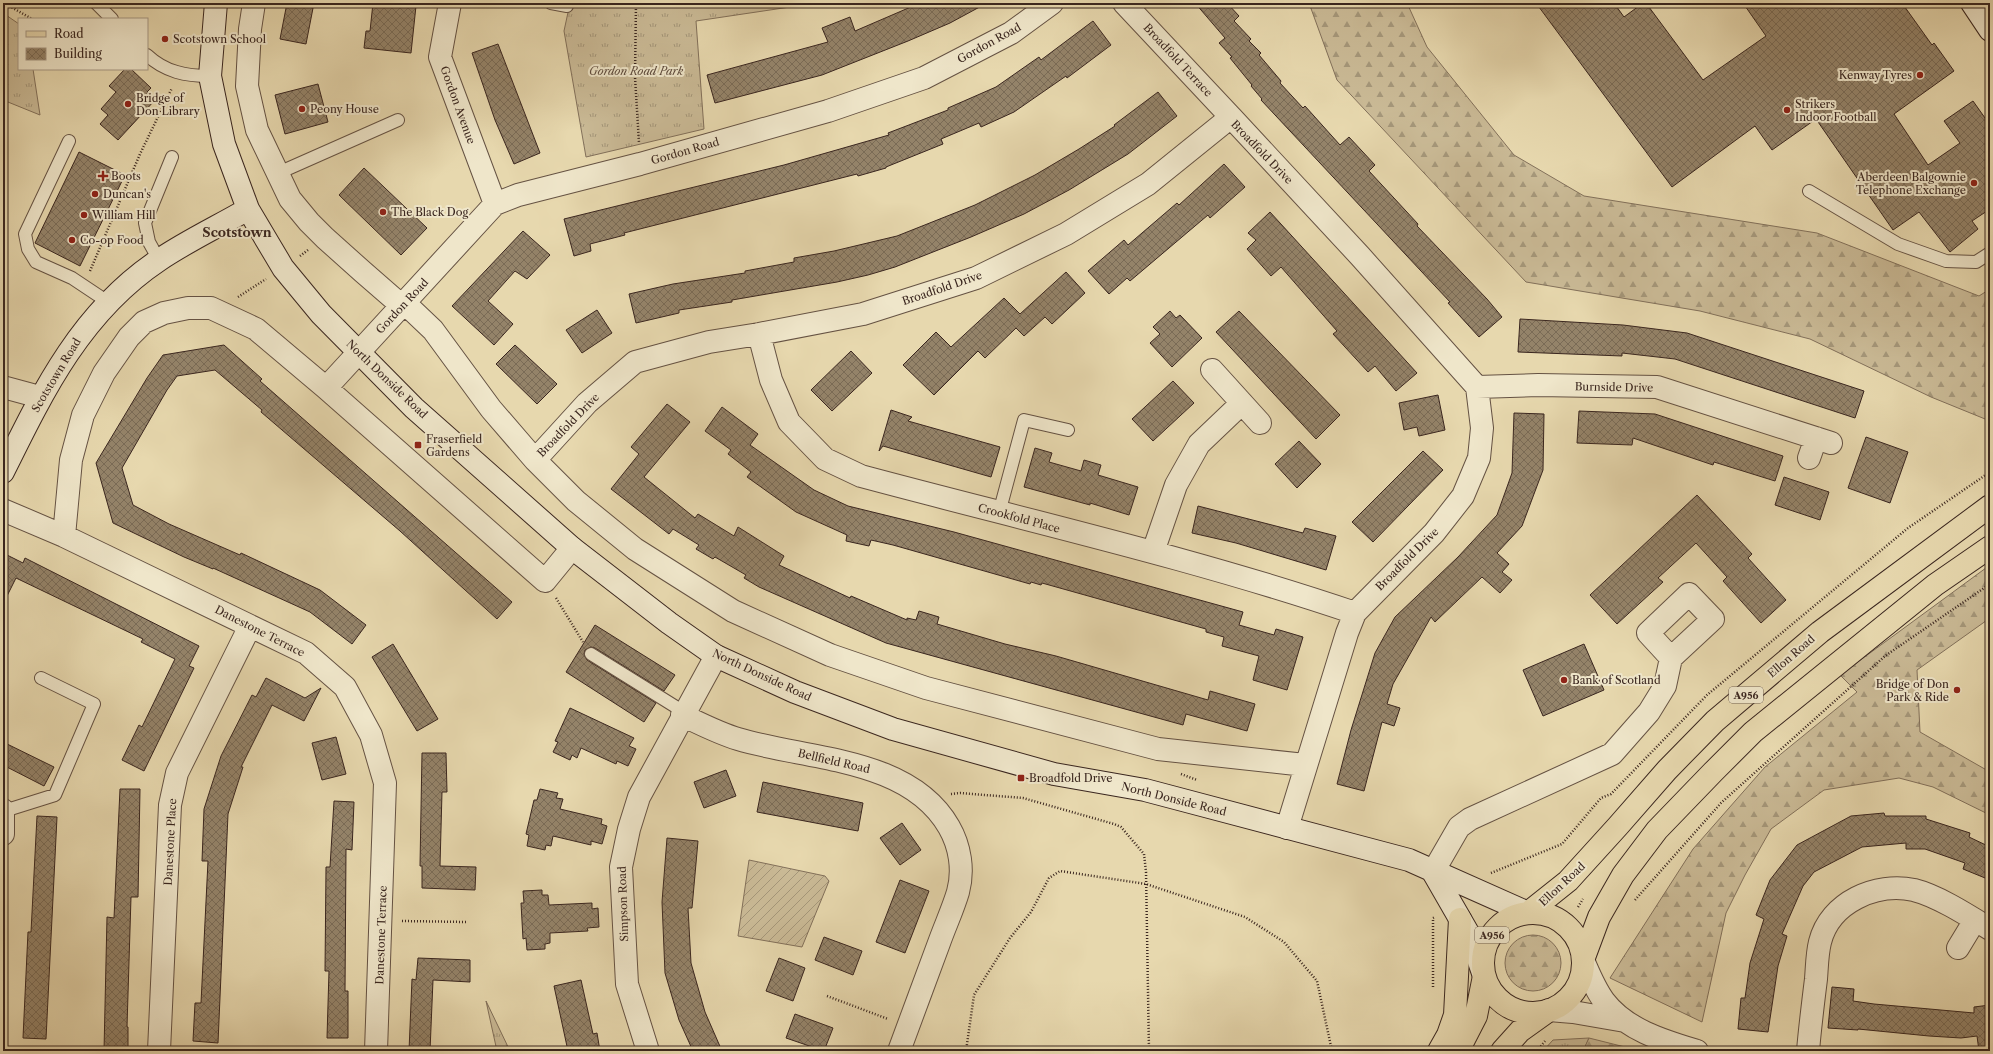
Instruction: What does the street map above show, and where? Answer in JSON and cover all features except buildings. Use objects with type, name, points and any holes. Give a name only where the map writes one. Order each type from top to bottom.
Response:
[{"type":"main road","name":"Ellon Road","points":[[1528,913],[1568,881],[1667,770],[1715,721],[1820,632],[1990,506]]},
{"type":"main road","name":"A956","points":[[1502,1051],[1520,1031],[1550,1010],[1562,1004],[1572,994],[1580,979],[1583,960],[1594,927],[1622,875],[1657,830],[1713,772],[1759,727],[1935,585],[1990,547]]},
{"type":"main road","name":"A956","points":[[1458,1051],[1476,1016],[1484,976],[1484,950],[1492,935],[1504,922],[1528,913],[1548,915],[1565,925],[1578,941],[1583,960]]},
{"type":"main road","points":[[1439,1051],[1448,1035],[1455,1015],[1460,919]]},
{"type":"main road","name":"A956","points":[[1484,976],[1494,995],[1510,1008],[1529,1013],[1550,1010]]},
{"type":"street","points":[[216,3],[210,76],[224,144],[248,209]]},
{"type":"street","points":[[254,3],[250,29],[248,86],[256,130],[276,174],[290,199],[309,222],[363,272],[403,305],[413,311],[433,330],[491,408],[535,460],[576,500],[635,549],[733,611],[830,654],[926,688],[1158,749],[1305,765]]},
{"type":"street","name":"Gordon Avenue","points":[[450,3],[440,58],[495,204]]},
{"type":"street","name":"Gordon Road","points":[[359,352],[495,204],[518,195],[640,164],[828,111],[924,78],[1011,33],[1052,3]]},
{"type":"street","name":"Broadfold Terrace","points":[[1124,3],[1231,118]]},
{"type":"street","points":[[1972,3],[1990,30]]},
{"type":"street","name":"Broadfold Drive","points":[[535,460],[587,403],[634,362],[708,342],[760,334],[863,314],[976,278],[1066,234],[1148,184],[1231,118],[1360,256],[1477,387],[1482,428],[1479,458],[1462,496],[1434,533],[1355,613],[1347,633],[1305,765],[1287,828]]},
{"type":"street","name":"Scotstown Road","points":[[3,472],[40,397],[71,347],[108,302],[159,260],[248,209]]},
{"type":"street","name":"North Donside Road","points":[[248,209],[283,268],[321,314],[414,408],[572,548],[669,623],[716,656],[795,692],[893,729],[1054,774],[1145,790],[1409,860],[1528,913]]},
{"type":"street","points":[[64,536],[71,460],[83,415],[104,373],[129,337],[144,322],[164,313],[188,308],[211,308],[256,329],[326,388],[546,581],[572,548]]},
{"type":"street","name":"Crookfold Place","points":[[760,334],[771,380],[789,422],[825,459],[860,476],[1153,552],[1355,613]]},
{"type":"street","points":[[326,388],[359,352]]},
{"type":"street","points":[[1212,370],[1260,423]]},
{"type":"street","name":"Burnside Drive","points":[[1477,387],[1538,385],[1657,387],[1819,446]]},
{"type":"street","points":[[3,387],[40,397]]},
{"type":"street","points":[[1153,552],[1176,485],[1198,444],[1242,403]]},
{"type":"street","name":"Danestone Terrace","points":[[3,510],[64,536],[306,653],[345,687],[371,735],[385,783],[382,920],[376,1051]]},
{"type":"street","name":"Danestone Place","points":[[159,1051],[170,805],[178,773],[250,626]]},
{"type":"street","name":"Simpson Road","points":[[648,1051],[627,984],[621,867],[629,829],[639,798],[683,714],[716,656]]},
{"type":"street","points":[[1484,976],[1471,938],[1433,872],[1459,826],[1470,819],[1572,774],[1612,754],[1649,712],[1665,686],[1672,658]]},
{"type":"street","name":"Bellfield Road","points":[[683,714],[711,730],[739,739],[811,756],[864,766],[886,775],[926,798],[935,807],[954,836],[960,855],[958,891],[899,1051]]},
{"type":"street","points":[[3,834],[4,811]]},
{"type":"street","points":[[1808,1051],[1820,942],[1829,922],[1842,907],[1856,897],[1877,890],[1896,888],[1915,891],[1960,911],[1982,924],[1958,948]]},
{"type":"street","points":[[1583,960],[1604,1001],[1625,1021],[1661,1040],[1697,1051]]},
{"type":"street","points":[[1550,1010],[1573,1012],[1625,1021]]},
{"type":"lane","points":[[96,3],[111,18]]},
{"type":"lane","points":[[550,3],[567,6]]},
{"type":"lane","points":[[148,56],[155,63],[166,70],[192,76],[210,76]]},
{"type":"lane","points":[[276,174],[398,120]]},
{"type":"lane","points":[[69,141],[25,234],[28,249],[36,262],[72,278],[108,302]]},
{"type":"lane","points":[[159,260],[149,242],[145,223],[172,157]]},
{"type":"lane","points":[[1809,191],[1898,244],[1946,261],[1976,262],[1990,253]]},
{"type":"lane","points":[[998,513],[1024,420],[1068,430]]},
{"type":"lane","points":[[591,654],[683,714]]},
{"type":"lane","points":[[4,811],[54,795],[94,704],[41,678]]},
{"type":"path","points":[[4,3],[30,18]]},
{"type":"path","points":[[636,3],[635,78],[640,164]]},
{"type":"path","points":[[84,286],[140,154],[179,73]]},
{"type":"path","points":[[546,581],[591,654]]},
{"type":"path","points":[[1632,904],[1721,803],[1885,656],[1990,584]]},
{"type":"path","points":[[926,798],[960,793],[1023,798],[1121,827],[1144,854],[1146,884],[1149,1051]]},
{"type":"path","points":[[966,1051],[974,995],[1010,938],[1031,912],[1049,878],[1060,871],[1146,884],[1245,917],[1284,942],[1316,981],[1332,1051]]},
{"type":"path","points":[[1433,995],[1433,918],[1438,914]]},
{"type":"path","points":[[382,920],[468,922]]},
{"type":"path","points":[[827,996],[908,1026]]},
{"type":"green space","name":"Gordon Road Park","points":[[570,3],[817,3],[696,21],[704,129],[586,157],[564,31]]},
{"type":"green space","points":[[1309,3],[1407,3],[1427,47],[1514,155],[1584,196],[1817,233],[1979,296],[1990,289],[1990,421],[1931,397],[1810,339],[1700,311],[1526,282],[1337,80]]},
{"type":"green space","points":[[3,13],[18,23],[18,70],[33,70],[40,115],[3,100]]},
{"type":"green space","points":[[1990,565],[1990,618],[1917,670],[1920,732],[1990,772],[1990,815],[1933,787],[1899,778],[1824,790],[1771,829],[1745,875],[1726,913],[1702,1022],[1610,978],[1693,849],[1765,767],[1857,692],[1840,675]]},
{"type":"green space","points":[[749,860],[825,876],[829,881],[802,947],[738,936]]},
{"type":"green space","points":[[1533,935],[1544,937],[1553,943],[1559,952],[1561,963],[1559,974],[1553,983],[1544,989],[1533,991],[1522,989],[1513,983],[1507,974],[1505,963],[1507,952],[1513,943],[1522,937]]},
{"type":"green space","points":[[486,1001],[510,1051],[497,1051]]},
{"type":"green space","points":[[1589,1038],[1583,1051],[1543,1051],[1553,1040]]},
{"type":"green space","points":[[1589,1038],[1641,1051],[1583,1051]]},
{"type":"place","name":"Scotstown School","points":[[165,39]]},
{"type":"place","name":"Kenway Tyres","points":[[1920,75]]},
{"type":"place","name":"Bridge of Don Library","points":[[128,104]]},
{"type":"place","name":"Peony House","points":[[302,109]]},
{"type":"place","name":"Strikers Indoor Football","points":[[1787,110]]},
{"type":"place","name":"Boots","points":[[103,176]]},
{"type":"place","name":"Aberdeen Balgownie Telephone Exchange","points":[[1974,183]]},
{"type":"place","name":"Duncan's","points":[[95,194]]},
{"type":"place","name":"The Black Dog","points":[[383,212]]},
{"type":"place","name":"William Hill","points":[[84,215]]},
{"type":"place","name":"Co-op Food","points":[[72,240]]},
{"type":"place","name":"Fraserfield Gardens","points":[[418,445]]},
{"type":"place","name":"Bank of Scotland","points":[[1564,680]]},
{"type":"place","name":"Bridge of Don Park & Ride","points":[[1957,690]]},
{"type":"place","name":"Broadfold Drive","points":[[1021,778]]},
{"type":"district","name":"Scotstown","points":[[237,232]]}]
